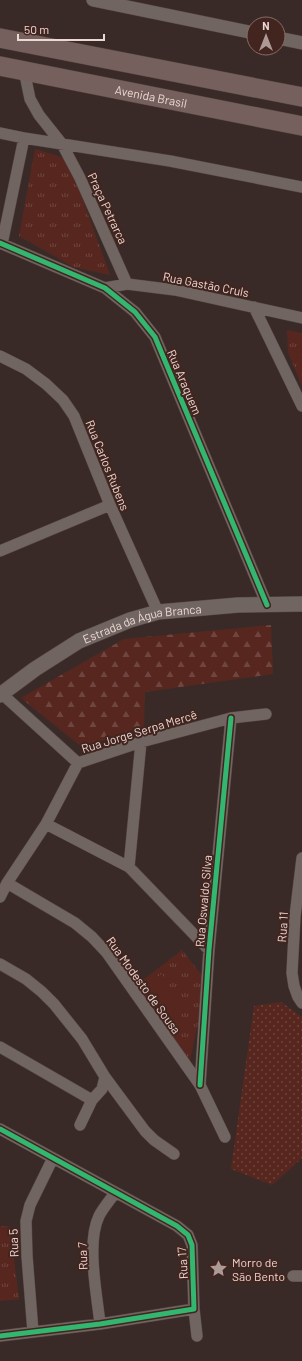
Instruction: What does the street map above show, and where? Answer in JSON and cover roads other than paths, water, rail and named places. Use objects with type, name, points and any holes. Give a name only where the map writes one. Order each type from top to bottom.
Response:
[{"type":"highway","points":[[0,24],[94,56]]},
{"type":"highway","points":[[0,38],[302,97]]},
{"type":"highway","name":"Avenida Brasil","points":[[0,66],[302,126]]},
{"type":"main road","name":"Estrada da Água Branca","points":[[1,695],[35,669],[79,641],[130,620],[158,612],[188,608],[302,604]]},
{"type":"street","points":[[93,0],[246,31]]},
{"type":"street","points":[[286,40],[302,43]]},
{"type":"street","name":"Praça Petrarca","points":[[24,70],[30,99],[39,115],[62,144],[80,178],[127,284]]},
{"type":"street","points":[[0,133],[170,161],[302,187]]},
{"type":"street","points":[[1,243],[24,138]]},
{"type":"street","name":"Rua Araquem","points":[[1,243],[105,288],[135,312],[155,337],[267,605]]},
{"type":"street","name":"Rua Gastão Cruls","points":[[105,288],[127,284],[175,290],[302,318]]},
{"type":"street","points":[[254,307],[302,406]]},
{"type":"street","name":"Rua Carlos Rubens","points":[[0,356],[26,369],[46,384],[63,400],[74,416],[110,505],[158,612]]},
{"type":"street","points":[[0,551],[110,505]]},
{"type":"street","points":[[1,695],[78,763]]},
{"type":"street","name":"Rua Jorge Serpa Mercê","points":[[0,897],[7,883],[46,824],[78,763],[141,742],[230,718],[266,714]]},
{"type":"street","name":"Rua Oswaldo Silva","points":[[200,1085],[209,950],[230,718]]},
{"type":"street","points":[[129,867],[141,742]]},
{"type":"street","points":[[46,824],[129,867],[209,950]]},
{"type":"street","name":"Rua 11","points":[[300,1000],[294,986],[292,973],[299,917],[302,858]]},
{"type":"street","name":"Rua Modesto de Sousa","points":[[7,883],[75,923],[92,937],[107,953],[200,1085],[224,1137]]},
{"type":"street","points":[[0,964],[26,979],[54,1004],[82,1039],[105,1077],[145,1131],[154,1140],[174,1154]]},
{"type":"street","points":[[0,1046],[92,1100]]},
{"type":"street","points":[[80,1125],[92,1100],[102,1089],[105,1077]]},
{"type":"street","name":"Rua 17","points":[[0,1129],[177,1226],[188,1235],[192,1245],[194,1309],[197,1336]]},
{"type":"street","name":"Rua 5","points":[[33,1332],[27,1256],[26,1221],[30,1205],[53,1158]]},
{"type":"street","name":"Rua 7","points":[[100,1324],[93,1247],[95,1230],[99,1216],[115,1193]]},
{"type":"street","points":[[0,1336],[100,1324],[194,1309]]},
{"type":"place","name":"Morro de São Bento","points":[[219,1269]]}]
